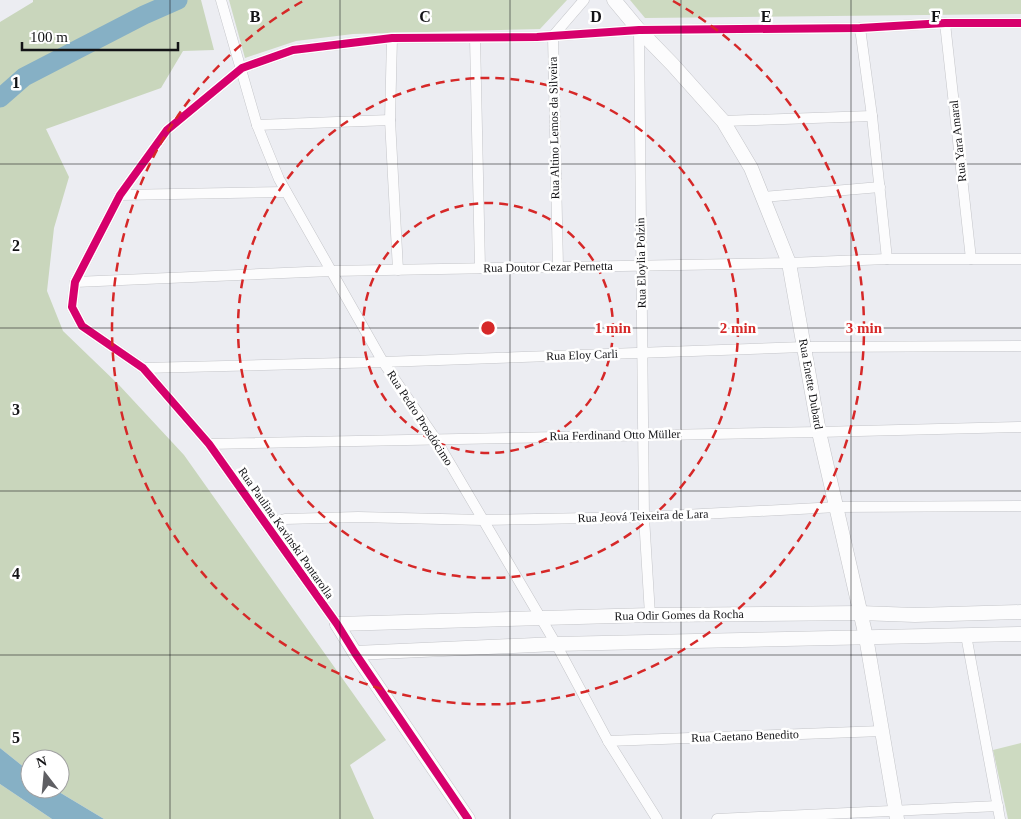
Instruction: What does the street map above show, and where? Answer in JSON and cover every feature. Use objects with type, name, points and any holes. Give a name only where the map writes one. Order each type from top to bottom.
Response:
[{"type":"street","name":"Rua Pedro Prosdócimo","points":[[221,0],[257,125],[278,179],[383,362],[435,438],[542,619],[608,741],[657,819]]},
{"type":"street","points":[[552,36],[584,0]]},
{"type":"street","name":"Rua Enette Dubard","points":[[614,0],[639,30],[723,121],[751,168],[789,263],[819,432],[866,637],[896,814]]},
{"type":"street","points":[[75,282],[120,195],[167,130],[242,68],[293,50],[392,38],[552,36],[639,30],[860,28],[946,23],[1021,23]]},
{"type":"street","name":"Rua Yara Amaral","points":[[946,23],[972,260]]},
{"type":"street","points":[[860,28],[872,116],[887,259]]},
{"type":"street","name":"Rua Eloylia Polzin","points":[[639,30],[644,517],[650,615]]},
{"type":"street","name":"Rua Altino Lemos da Silveira","points":[[552,36],[558,267]]},
{"type":"street","points":[[392,38],[390,120],[398,270]]},
{"type":"street","points":[[475,38],[480,268]]},
{"type":"street","points":[[723,121],[872,116]]},
{"type":"street","points":[[257,125],[390,120]]},
{"type":"street","points":[[763,197],[880,187]]},
{"type":"street","points":[[120,195],[286,192]]},
{"type":"street","name":"Rua Doutor Cezar Pernetta","points":[[75,282],[331,271],[789,263],[887,259],[1021,259]]},
{"type":"street","name":"Rua Paulina Kavinski Pontarolla","points":[[75,282],[72,307],[82,326],[143,368],[209,444],[337,624],[468,819]]},
{"type":"street","name":"Rua Eloy Carli","points":[[143,368],[383,362],[804,347],[1021,346]]},
{"type":"street","name":"Rua Ferdinand Otto Müller","points":[[209,444],[1021,427]]},
{"type":"street","name":"Rua Jeová Teixeira de Lara","points":[[267,526],[285,519],[358,517],[483,520],[644,517],[837,507],[1021,506]]},
{"type":"street","name":"Rua Odir Gomes da Rocha","points":[[337,624],[650,615],[860,613],[915,615],[1021,612]]},
{"type":"street","name":"Rua Odir Gomes da Rocha","points":[[355,653],[556,644],[1021,634]]},
{"type":"street","points":[[966,635],[1000,819]]},
{"type":"street","name":"Rua Caetano Benedito","points":[[608,741],[882,731]]},
{"type":"street","points":[[716,819],[896,814],[998,806]]},
{"type":"green space","points":[[33,0],[201,0],[214,50],[183,51],[161,88],[46,129],[69,177],[54,228],[47,291],[63,331],[119,385],[184,455],[386,740],[350,765],[374,819],[104,819],[70,799],[70,749],[20,749],[20,764],[0,748],[0,22],[33,2]]},
{"type":"green space","points":[[229,0],[567,0],[540,29],[353,34],[296,41],[245,58]]},
{"type":"green space","points":[[630,0],[1021,0],[1021,14],[645,18]]},
{"type":"green space","points":[[1021,743],[1021,819],[1008,819],[993,750]]},
{"type":"green space","points":[[0,784],[52,819],[0,819]]},
{"type":"water","points":[[0,748],[20,764],[20,797],[0,784]]},
{"type":"water","points":[[22,799],[70,799],[104,819],[52,819]]},
{"type":"waterway","points":[[0,98],[24,77],[144,15],[178,0]]},
{"type":"cycle path","points":[[468,819],[337,624],[209,444],[143,368],[82,326],[72,307],[75,282],[120,195],[167,130],[242,68],[293,50],[392,38],[537,37],[639,30],[860,28],[945,23],[1021,23]]}]
